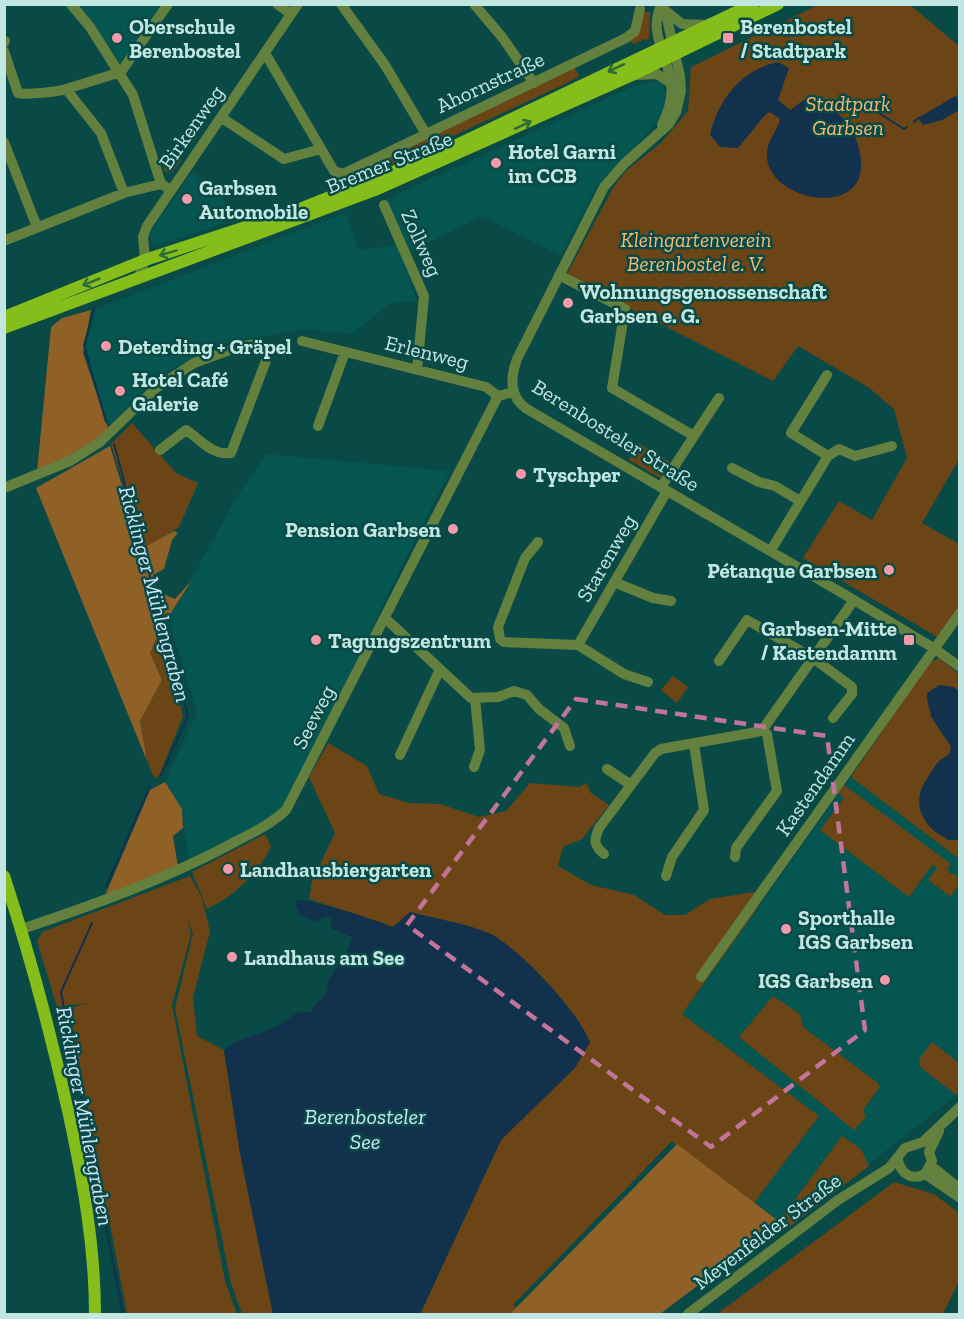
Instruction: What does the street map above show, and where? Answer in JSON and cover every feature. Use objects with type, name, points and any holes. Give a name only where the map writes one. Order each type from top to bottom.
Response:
[{"type":"main road","name":"Bremer Straße","points":[[4,328],[375,190],[632,75],[710,25],[753,4]]},
{"type":"main road","name":"Bremer Straße","points":[[4,317],[145,260],[287,213],[397,171],[778,4]]},
{"type":"main road","points":[[4,876],[51,1031],[88,1222],[95,1314]]},
{"type":"street","points":[[71,4],[121,72],[137,103],[161,184],[171,190]]},
{"type":"street","points":[[4,51],[18,93],[41,90],[49,94],[121,72],[168,4]]},
{"type":"street","name":"Birkenweg","points":[[138,279],[145,260],[144,231],[265,53],[284,10],[298,4]]},
{"type":"street","points":[[341,4],[384,65],[426,134]]},
{"type":"street","points":[[474,4],[502,37],[534,83]]},
{"type":"street","points":[[636,7],[662,7],[682,24],[710,25]]},
{"type":"street","name":"Ahornstraße","points":[[321,148],[338,175],[631,36],[636,28],[636,7]]},
{"type":"street","points":[[662,7],[668,51]]},
{"type":"street","name":"Berenbosteler Straße","points":[[658,134],[669,107],[671,83],[668,51]]},
{"type":"street","name":"Berenbosteler Straße","points":[[668,51],[681,92],[673,118],[610,179],[516,359],[512,378],[513,392],[522,405],[771,550],[935,649],[960,667]]},
{"type":"street","points":[[222,118],[284,159],[321,148],[265,53]]},
{"type":"street","points":[[632,75],[657,74],[671,83]]},
{"type":"street","points":[[66,89],[101,133],[124,193]]},
{"type":"street","points":[[4,142],[37,227]]},
{"type":"street","points":[[6,240],[124,193],[161,184]]},
{"type":"street","name":"Zollweg","points":[[384,205],[424,296],[417,369]]},
{"type":"street","points":[[559,275],[625,309],[612,388],[694,436]]},
{"type":"street","name":"Erlenweg","points":[[302,341],[486,387],[498,396]]},
{"type":"street","points":[[4,488],[70,461],[100,442],[152,391],[194,363],[238,347],[255,344],[264,348],[267,358],[231,453],[203,445],[186,430],[160,450]]},
{"type":"street","points":[[318,426],[345,352]]},
{"type":"street","points":[[827,375],[791,433],[828,456]]},
{"type":"street","points":[[498,396],[513,392]]},
{"type":"street","name":"Seeweg","points":[[21,929],[112,897],[189,866],[279,817],[295,796],[498,396]]},
{"type":"street","name":"Starenweg","points":[[578,645],[694,436],[719,398]]},
{"type":"street","points":[[771,550],[828,456],[839,449],[855,456],[892,446]]},
{"type":"street","points":[[732,468],[759,482],[775,486],[800,501]]},
{"type":"street","points":[[538,542],[525,558],[498,627],[498,634],[504,642],[578,645],[624,674],[648,682]]},
{"type":"street","points":[[614,582],[653,598],[670,601]]},
{"type":"street","points":[[604,854],[596,848],[594,840],[599,828],[658,751],[763,729],[854,600]]},
{"type":"street","name":"Kastendamm","points":[[700,977],[960,613]]},
{"type":"street","points":[[385,618],[466,694],[475,698],[498,697],[514,691],[527,694],[539,709],[564,728],[570,746]]},
{"type":"street","points":[[719,661],[747,620],[813,658],[853,689],[833,718]]},
{"type":"street","points":[[400,755],[440,669]]},
{"type":"street","points":[[474,767],[480,750],[475,698]]},
{"type":"street","points":[[735,857],[736,848],[777,791],[767,734],[763,729]]},
{"type":"street","points":[[666,876],[672,857],[704,810],[694,744]]},
{"type":"street","points":[[607,769],[631,785]]},
{"type":"street","name":"Meyenfelder Straße","points":[[688,1314],[838,1200],[898,1160],[905,1148],[918,1145],[960,1107]]},
{"type":"street","name":"Meyenfelder Straße","points":[[929,1152],[946,1119]]},
{"type":"street","points":[[918,1145],[929,1152],[928,1170]]},
{"type":"street","points":[[898,1160],[902,1172]]},
{"type":"street","points":[[928,1170],[960,1189]]},
{"type":"street","points":[[928,1170],[960,1198]]},
{"type":"street","name":"Meyenfelder Straße","points":[[870,1180],[902,1172],[911,1177],[928,1170]]},
{"type":"highlighted area","points":[[576,699],[827,736],[865,1030],[711,1147],[407,925]]},
{"type":"shaded area","points":[[62,5],[173,5],[121,81],[86,30]]},
{"type":"shaded area","points":[[662,80],[666,98],[662,114],[641,141],[595,189],[561,256],[482,216],[410,251],[386,199],[639,84]]},
{"type":"shaded area","points":[[192,172],[222,194],[230,221],[155,246],[150,238],[152,230]]},
{"type":"shaded area","points":[[345,213],[359,250],[398,245],[417,301],[390,303],[352,334],[305,330],[229,341],[156,378],[110,425],[93,388],[86,347],[96,309]]},
{"type":"shaded area","points":[[91,310],[83,353],[109,431],[74,454],[37,472],[51,327],[62,318]]},
{"type":"shaded area","points":[[110,446],[141,549],[174,531],[178,533],[172,540],[164,569],[153,575],[157,591],[175,599],[192,580],[160,630],[150,653],[162,680],[140,721],[147,761],[36,488]]},
{"type":"shaded area","points":[[266,454],[450,471],[392,585],[339,699],[281,808],[262,824],[189,862],[182,809],[165,782],[197,713],[169,619],[235,500]]},
{"type":"shaded area","points":[[851,777],[959,859],[959,1093],[788,1228],[620,1101]]},
{"type":"shaded area","points":[[165,782],[182,809],[183,828],[173,836],[178,867],[104,898],[150,790]]},
{"type":"shaded area","points":[[677,1144],[781,1223],[660,1314],[510,1314]]},
{"type":"green space","name":"Stadtpark Garbsen","points":[[818,5],[910,5],[959,46],[959,459],[922,523],[959,544],[959,609],[939,638],[803,558],[839,501],[872,520],[907,458],[894,409],[868,387],[798,346],[773,381],[566,276],[614,186],[627,170],[661,143],[688,111],[691,67]]},
{"type":"green space","points":[[642,12],[650,12],[649,39],[642,40],[642,37],[641,41],[634,44],[629,40]]},
{"type":"green space","points":[[574,67],[579,76],[567,83],[386,167],[381,159]]},
{"type":"green space","points":[[171,151],[182,159],[172,173],[165,172],[161,158]]},
{"type":"green space","points":[[132,423],[176,473],[198,483],[179,527],[144,549],[111,444]]},
{"type":"green space","points":[[639,443],[670,462],[660,478],[629,460]]},
{"type":"green space","points":[[160,630],[183,716],[160,774],[155,779],[147,761],[140,721],[162,680],[150,653]]},
{"type":"green space","points":[[939,658],[959,674],[959,691],[953,687],[930,715],[951,746],[950,753],[920,791],[920,811],[947,840],[959,840],[959,859],[851,777],[929,663]]},
{"type":"green space","points":[[673,676],[688,687],[677,703],[661,690]]},
{"type":"green space","points":[[328,743],[367,766],[379,794],[409,803],[440,804],[479,817],[506,811],[530,783],[579,787],[586,783],[591,793],[609,805],[582,839],[563,847],[558,866],[591,885],[634,895],[665,915],[685,915],[710,899],[754,892],[759,906],[682,1014],[819,1116],[754,1203],[672,1141],[513,1305],[528,1314],[420,1314],[501,1140],[513,1125],[393,927],[309,899],[312,881],[335,833],[309,777]]},
{"type":"green space","points":[[844,785],[951,864],[947,869],[951,874],[956,874],[959,884],[951,897],[928,880],[937,868],[932,865],[909,897],[820,830],[844,798],[838,793]]},
{"type":"green space","name":"Landhausbiergarten","points":[[265,834],[271,846],[260,865],[236,891],[207,909],[192,872]]},
{"type":"green space","points":[[190,876],[202,898],[210,932],[193,997],[197,1036],[224,1050],[240,1153],[273,1314],[242,1314],[231,1283],[175,1008],[193,934],[187,917],[191,934],[172,1005],[225,1281],[237,1314],[127,1314],[69,1008],[88,1003],[57,1007],[37,941],[42,932]]},
{"type":"green space","points":[[773,996],[800,1014],[803,1027],[878,1083],[880,1087],[863,1110],[866,1117],[854,1130],[739,1037]]},
{"type":"green space","points":[[932,1042],[959,1063],[959,1093],[956,1095],[920,1067],[919,1059]]},
{"type":"green space","points":[[842,1136],[861,1149],[869,1166],[788,1228],[779,1221]]},
{"type":"green space","points":[[894,1182],[934,1194],[959,1213],[959,1281],[943,1314],[717,1314]]},
{"type":"water","points":[[778,62],[789,68],[778,100],[790,110],[804,100],[828,105],[847,123],[854,134],[861,166],[855,184],[842,195],[824,198],[804,195],[786,186],[773,173],[767,151],[780,119],[770,112],[738,148],[720,147],[710,135],[719,110],[733,88],[753,72]]},
{"type":"water","points":[[957,95],[959,110],[942,120],[923,125],[918,118]]},
{"type":"water","points":[[939,685],[953,687],[959,691],[959,840],[950,839],[934,831],[927,824],[920,807],[919,797],[925,782],[939,761],[950,753],[951,746],[934,721],[929,708],[927,693]]},
{"type":"water","name":"Berenbosteler See","points":[[297,899],[345,911],[393,927],[410,912],[462,924],[491,934],[517,953],[547,982],[574,1014],[590,1042],[575,1068],[501,1140],[420,1314],[273,1314],[240,1153],[224,1050],[238,1041],[274,1028],[297,1013],[310,1012],[326,993],[329,979],[344,957],[352,937],[332,929],[331,918],[325,916],[315,922],[300,915],[296,907]]},
{"type":"waterway","points":[[874,110],[904,129],[907,127]]},
{"type":"waterway","points":[[914,122],[918,118]]},
{"type":"waterway","name":"Ricklinger Mühlengraben","points":[[94,309],[84,345],[106,422]]},
{"type":"waterway","name":"Ricklinger Mühlengraben","points":[[114,444],[188,716],[161,775]]},
{"type":"waterway","name":"Ricklinger Mühlengraben","points":[[106,887],[150,786]]},
{"type":"waterway","name":"Ricklinger Mühlengraben","points":[[92,923],[61,992],[123,1314]]},
{"type":"place","name":"Oberschule Berenbostel","points":[[117,38]]},
{"type":"place","name":"Berenbostel / Stadtpark","points":[[728,38]]},
{"type":"place","name":"Hotel Garni im CCB","points":[[496,163]]},
{"type":"place","name":"Garbsen Automobile","points":[[187,199]]},
{"type":"place","name":"Wohnungsgenossenschaft Garbsen e. G.","points":[[568,303]]},
{"type":"place","name":"Deterding + Gräpel","points":[[106,346]]},
{"type":"place","name":"Hotel Café Galerie","points":[[120,391]]},
{"type":"place","name":"Tyschper","points":[[521,474]]},
{"type":"place","name":"Pension Garbsen","points":[[453,529]]},
{"type":"place","name":"Pétanque Garbsen","points":[[889,570]]},
{"type":"place","name":"Tagungszentrum","points":[[316,640]]},
{"type":"place","name":"Garbsen-Mitte / Kastendamm","points":[[909,640]]},
{"type":"place","name":"Landhausbiergarten","points":[[228,869]]},
{"type":"place","name":"Sporthalle IGS Garbsen","points":[[786,929]]},
{"type":"place","name":"Landhaus am See","points":[[232,957]]},
{"type":"place","name":"IGS Garbsen","points":[[885,980]]},
{"type":"park label","name":"Kleingartenverein Berenbostel e. V.","points":[[696,251]]}]
